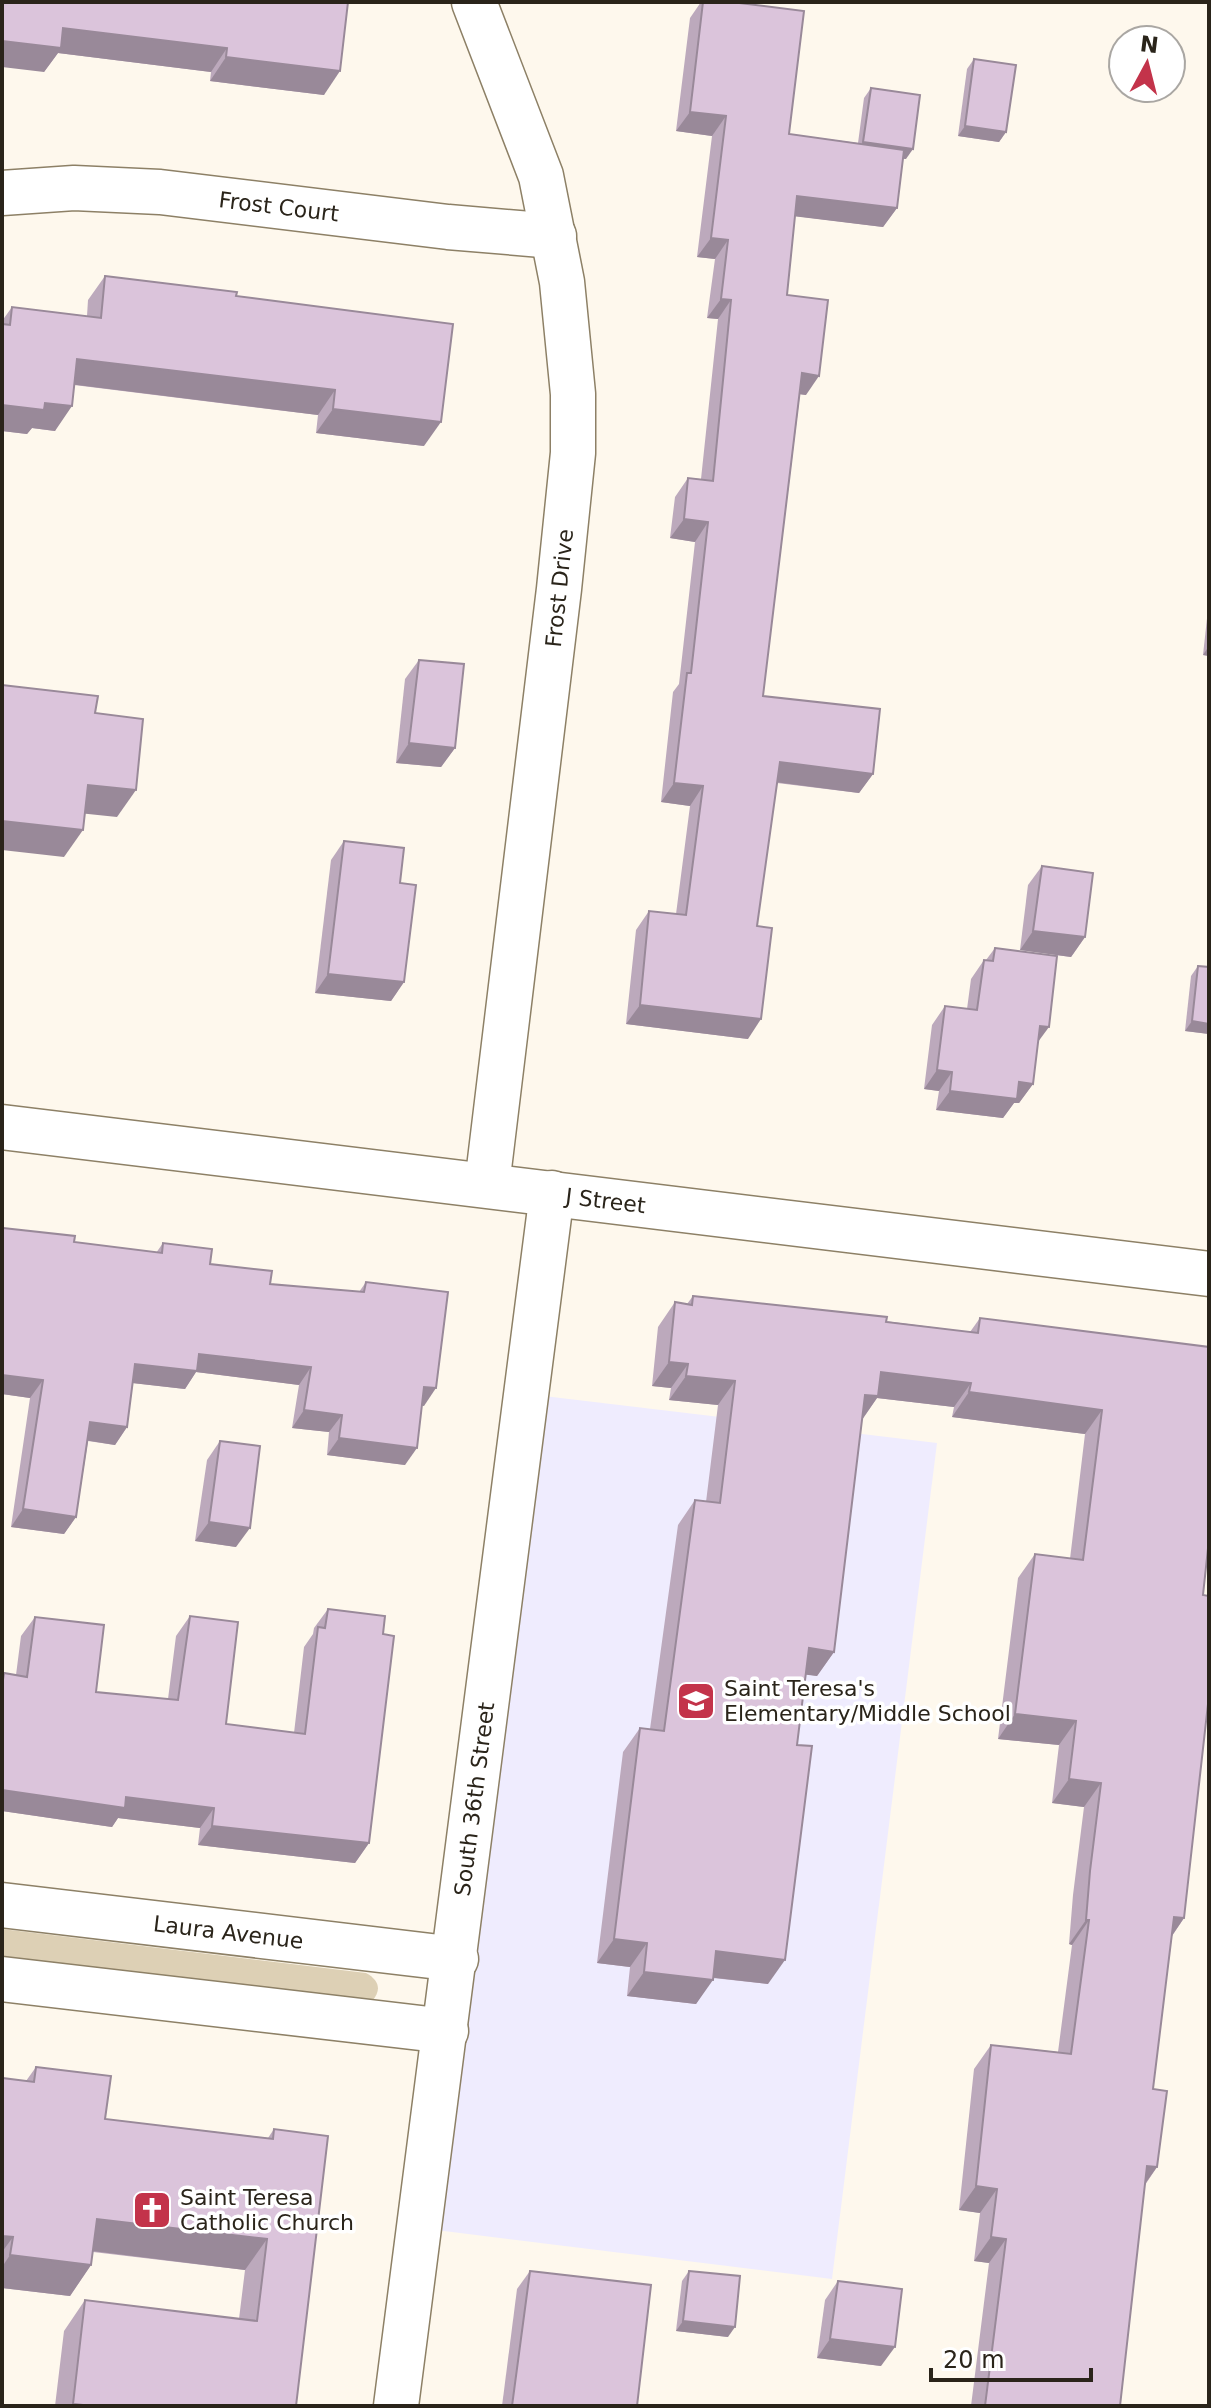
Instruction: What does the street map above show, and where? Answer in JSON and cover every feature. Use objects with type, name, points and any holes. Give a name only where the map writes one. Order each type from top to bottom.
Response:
[{"type":"street","name":"Frost Drive","points":[[474,2],[541,176],[554,236],[573,394],[573,453],[559,589],[487,1185]]},
{"type":"street","name":"Frost Court","points":[[2,193],[74,188],[160,192],[448,227],[554,236]]},
{"type":"street","name":"J Street","points":[[2,1127],[1209,1274]]},
{"type":"street","name":"South 36th Street","points":[[396,2406],[456,1959],[552,1193]]},
{"type":"street","name":"Laura Avenue","points":[[2,1905],[456,1959]]},
{"type":"street","points":[[2,1979],[446,2031]]},
{"type":"shaded area","name":"Saint Teresa's Elementary/Middle School","points":[[527,1394],[937,1443],[832,2279],[420,2228]]},
{"type":"shaded area","points":[[2,1929],[366,1973],[374,1979],[378,1989],[372,2001],[2,1959]]},
{"type":"building","points":[[2,2],[348,2],[340,71],[226,57],[227,48],[63,28],[61,48],[2,41]]},
{"type":"building","points":[[703,2],[731,2],[804,11],[789,134],[904,150],[897,208],[797,196],[787,295],[828,300],[819,376],[802,373],[763,696],[880,709],[873,774],[780,762],[757,926],[772,928],[761,1019],[640,1005],[649,911],[686,915],[703,786],[674,783],[687,673],[691,673],[708,522],[684,519],[688,478],[713,481],[731,300],[721,299],[728,240],[711,238],[726,116],[690,112]]},
{"type":"building","points":[[974,59],[1016,65],[1006,132],[965,126]]},
{"type":"building","points":[[871,88],[920,95],[913,149],[863,142]]},
{"type":"building","points":[[105,276],[453,324],[441,422],[333,409],[335,390],[77,359],[72,406],[45,403],[44,410],[2,405],[2,324],[10,325],[12,307],[101,318]]},
{"type":"building","points":[[419,660],[464,664],[455,748],[409,743]]},
{"type":"building","points":[[2,685],[98,696],[95,713],[143,719],[136,790],[88,785],[83,830],[2,821]]},
{"type":"building","points":[[344,841],[404,848],[400,883],[416,885],[404,982],[328,974]]},
{"type":"building","points":[[1042,866],[1093,873],[1085,937],[1033,931]]},
{"type":"building","points":[[995,948],[1057,956],[1049,1027],[1040,1026],[1033,1084],[1019,1082],[1017,1099],[950,1091],[952,1072],[937,1070],[945,1006],[977,1010],[984,960],[993,961]]},
{"type":"building","points":[[1198,966],[1209,967],[1209,1024],[1192,1021]]},
{"type":"building","points":[[3,1228],[75,1236],[74,1242],[162,1253],[163,1243],[212,1249],[210,1264],[272,1271],[270,1284],[364,1292],[366,1282],[448,1292],[436,1388],[424,1387],[417,1448],[339,1438],[342,1415],[304,1410],[311,1367],[199,1354],[197,1371],[135,1364],[127,1427],[90,1422],[76,1517],[23,1509],[43,1380],[2,1375]]},
{"type":"building","points":[[693,1296],[887,1317],[886,1322],[978,1333],[980,1318],[1209,1347],[1209,1539],[1203,1595],[1209,1596],[1209,1695],[1184,1918],[1174,1917],[1153,2089],[1167,2091],[1157,2167],[1147,2166],[1120,2406],[985,2406],[1006,2239],[991,2237],[997,2189],[976,2186],[991,2045],[1071,2054],[1089,1920],[1086,1920],[1090,1871],[1101,1783],[1069,1779],[1076,1721],[1015,1714],[1035,1554],[1083,1560],[1102,1410],[969,1392],[971,1383],[881,1372],[878,1396],[865,1395],[834,1652],[809,1648],[797,1745],[812,1746],[785,1960],[716,1951],[713,1980],[644,1972],[647,1943],[614,1939],[640,1728],[664,1731],[695,1500],[720,1503],[735,1381],[686,1376],[688,1364],[669,1362],[675,1302],[692,1305]]},
{"type":"building","points":[[220,1441],[260,1446],[250,1528],[209,1522]]},
{"type":"building","points":[[328,1609],[385,1616],[383,1634],[394,1636],[369,1843],[212,1826],[214,1808],[126,1797],[125,1808],[2,1790],[4,1673],[27,1677],[35,1617],[104,1625],[96,1692],[178,1700],[190,1616],[238,1622],[226,1724],[305,1734],[318,1627],[325,1628]]},
{"type":"building","points":[[36,2067],[111,2076],[105,2119],[273,2139],[274,2129],[328,2136],[296,2406],[73,2404],[85,2300],[257,2321],[267,2239],[97,2219],[91,2265],[10,2255],[13,2237],[2,2236],[2,2078],[34,2082]]},
{"type":"building","points":[[530,2271],[651,2285],[637,2406],[512,2406]]},
{"type":"building","points":[[689,2271],[740,2276],[735,2327],[683,2321]]},
{"type":"building","points":[[838,2281],[902,2289],[895,2347],[830,2339]]},
{"type":"place","name":"Saint Teresa's Elementary/Middle School","points":[[696,1701]]},
{"type":"place","name":"Saint Teresa Catholic Church","points":[[152,2210]]}]
